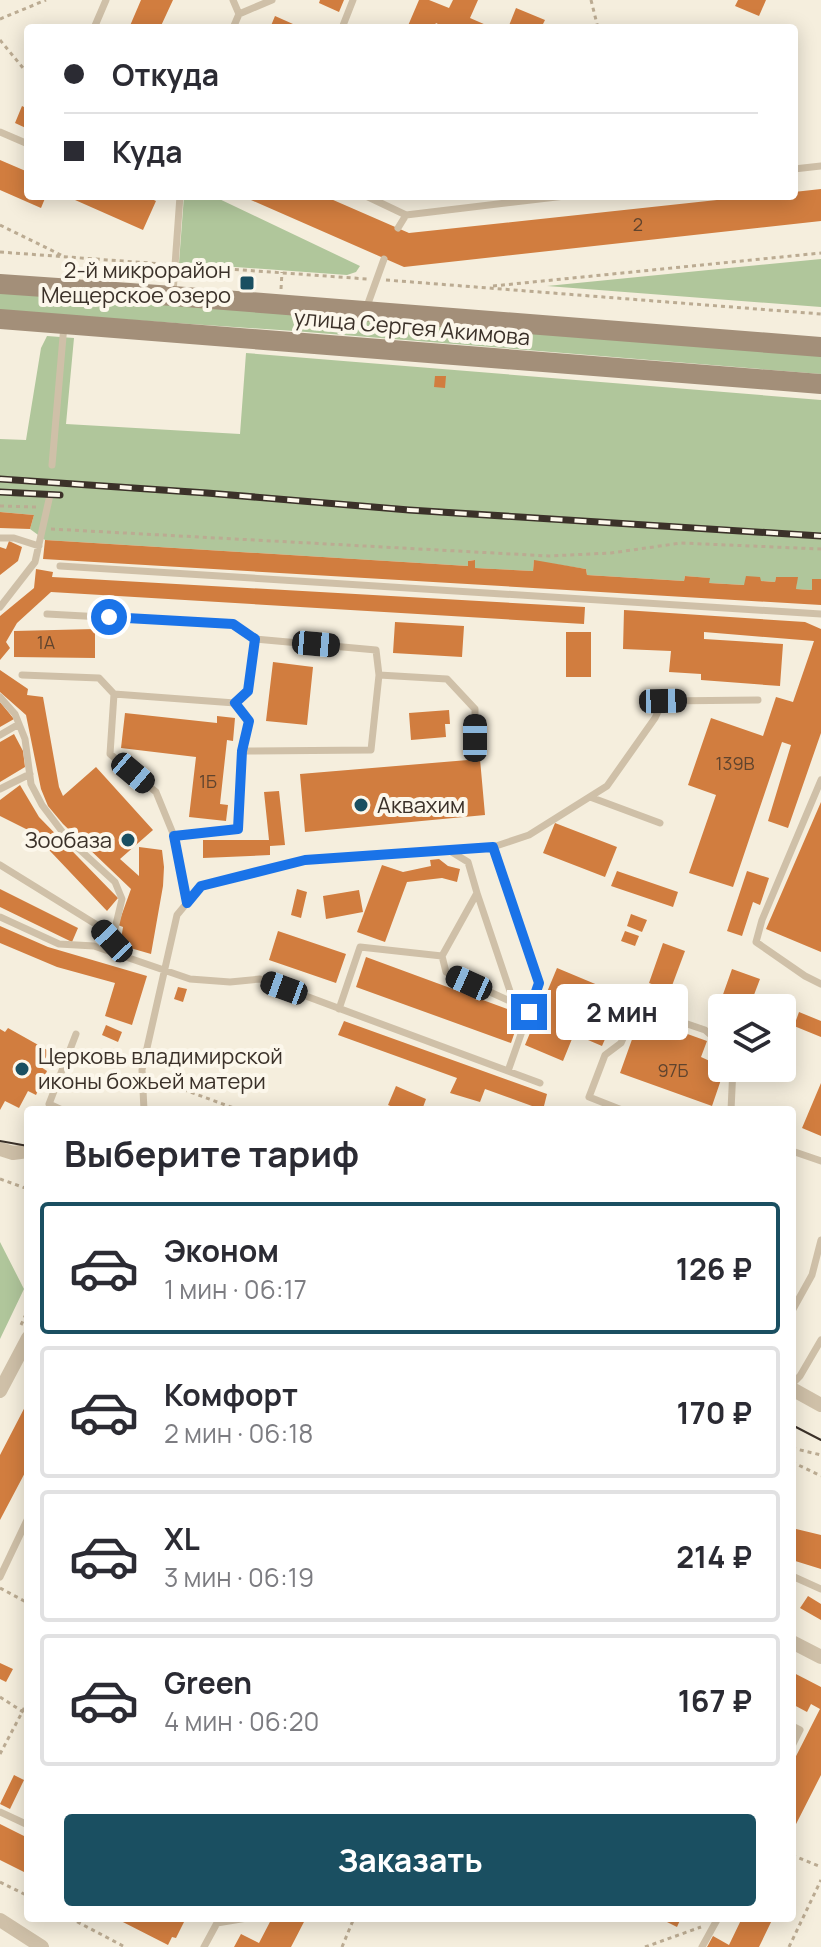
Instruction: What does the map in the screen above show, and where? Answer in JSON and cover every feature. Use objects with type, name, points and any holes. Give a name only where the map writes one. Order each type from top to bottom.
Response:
[{"type":"main road","name":"улица Сергея Акимова","points":[[0,284],[821,347]]},
{"type":"main road","name":"улица Сергея Акимова","points":[[0,319],[821,384]]},
{"type":"street","points":[[0,1149],[13,1153],[24,1152]]},
{"type":"street","points":[[0,1391],[23,1360]]},
{"type":"street","points":[[796,1389],[821,1405]]},
{"type":"street","points":[[796,1644],[821,1656]]},
{"type":"street","points":[[0,1920],[42,1947]]},
{"type":"lane","points":[[96,24],[106,0]]},
{"type":"lane","points":[[233,0],[239,14]]},
{"type":"lane","points":[[235,24],[239,14],[272,0]]},
{"type":"lane","points":[[344,24],[353,0]]},
{"type":"lane","points":[[0,132],[24,142]]},
{"type":"lane","points":[[798,169],[821,166]]},
{"type":"lane","points":[[173,296],[180,200]]},
{"type":"lane","points":[[374,200],[406,215],[532,200]]},
{"type":"lane","points":[[398,228],[406,215]]},
{"type":"lane","points":[[365,311],[384,259]]},
{"type":"lane","points":[[52,465],[65,323]]},
{"type":"lane","points":[[0,607],[35,562],[50,495]]},
{"type":"lane","points":[[0,538],[14,538],[39,546]]},
{"type":"lane","points":[[60,566],[821,614]]},
{"type":"lane","points":[[47,614],[233,624],[255,639],[376,650],[379,675],[371,750],[242,751]]},
{"type":"lane","points":[[22,675],[99,678],[114,694],[235,703],[248,691],[255,639]]},
{"type":"lane","points":[[379,675],[447,679],[475,709],[475,738]]},
{"type":"lane","points":[[114,694],[110,754],[156,792],[174,836],[187,903]]},
{"type":"lane","points":[[0,697],[15,714],[25,739],[31,784],[42,805],[67,838],[115,882],[122,899],[112,941]]},
{"type":"lane","points":[[144,1106],[142,1070],[177,915],[201,886],[305,860],[493,847],[529,835],[607,786],[655,718],[663,701],[758,700]]},
{"type":"lane","points":[[174,836],[238,829],[242,751],[249,721],[235,703]]},
{"type":"lane","points":[[0,735],[19,724]]},
{"type":"lane","points":[[0,789],[30,774]]},
{"type":"lane","points":[[821,780],[762,920],[756,942],[821,984]]},
{"type":"lane","points":[[590,797],[660,823]]},
{"type":"lane","points":[[493,847],[539,983],[508,1071]]},
{"type":"lane","points":[[447,850],[468,862],[514,1003],[446,972],[442,956],[477,893]]},
{"type":"lane","points":[[0,865],[97,925],[127,957]]},
{"type":"lane","points":[[0,917],[59,944],[94,946],[190,979],[230,982],[260,979],[540,1083]]},
{"type":"lane","points":[[339,1009],[360,947],[442,956]]},
{"type":"lane","points":[[612,1106],[589,1097],[605,1055],[621,1043],[637,1007],[708,1033]]},
{"type":"lane","points":[[53,1106],[49,1104],[76,1034]]},
{"type":"lane","points":[[731,1106],[732,1082]]},
{"type":"lane","points":[[796,1152],[821,1161]]},
{"type":"lane","points":[[796,1304],[812,1275],[821,1240]]},
{"type":"lane","points":[[796,1382],[821,1340]]},
{"type":"lane","points":[[0,1577],[24,1526]]},
{"type":"lane","points":[[18,1539],[24,1542]]},
{"type":"lane","points":[[796,1578],[821,1589]]},
{"type":"lane","points":[[0,1812],[24,1823]]},
{"type":"lane","points":[[204,1947],[217,1922]]},
{"type":"lane","points":[[702,1947],[716,1922]]},
{"type":"path","points":[[0,19],[46,0]]},
{"type":"path","points":[[591,0],[597,24]]},
{"type":"path","points":[[0,40],[24,69]]},
{"type":"path","points":[[0,225],[65,257]]},
{"type":"path","points":[[0,252],[821,314]]},
{"type":"path","points":[[481,287],[821,253]]},
{"type":"path","points":[[0,506],[49,508]]},
{"type":"path","points":[[44,529],[549,556],[611,553],[681,543],[821,549]]},
{"type":"path","points":[[142,1086],[163,1082],[228,1106]]},
{"type":"path","points":[[0,1179],[24,1188]]},
{"type":"path","points":[[796,1447],[821,1455]]},
{"type":"path","points":[[796,1464],[821,1476]]},
{"type":"path","points":[[0,1588],[24,1601]]},
{"type":"path","points":[[0,1697],[22,1712]]},
{"type":"path","points":[[0,1754],[24,1708]]},
{"type":"path","points":[[796,1857],[821,1867]]},
{"type":"path","points":[[789,1947],[821,1880]]},
{"type":"path","points":[[0,1882],[24,1894]]},
{"type":"path","points":[[78,1922],[125,1947]]},
{"type":"path","points":[[342,1947],[352,1922]]},
{"type":"path","points":[[645,1947],[712,1922]]},
{"type":"green space","points":[[184,200],[221,200],[360,266],[356,272],[347,275],[179,263]]},
{"type":"green space","points":[[821,259],[821,307],[547,286]]},
{"type":"green space","points":[[0,291],[821,355],[821,374],[294,331],[0,311]]},
{"type":"green space","points":[[47,336],[74,338],[66,424],[240,434],[246,353],[821,400],[821,579],[812,590],[796,589],[797,577],[776,577],[775,582],[744,585],[709,583],[709,578],[685,576],[684,581],[587,575],[586,569],[534,561],[533,571],[475,568],[474,560],[468,561],[468,566],[45,540],[30,529],[34,515],[0,512],[0,439],[26,440],[41,348]]},
{"type":"green space","points":[[0,1242],[24,1289],[0,1339]]},
{"type":"building","points":[[141,0],[173,0],[162,24],[131,24]]},
{"type":"building","points":[[320,0],[344,0],[339,12],[319,3]]},
{"type":"building","points":[[419,0],[429,0],[449,8],[453,0],[478,0],[470,18],[484,24],[436,23],[409,24]]},
{"type":"building","points":[[738,0],[766,0],[759,16],[735,6]]},
{"type":"building","points":[[516,8],[545,20],[543,24],[510,24]]},
{"type":"building","points":[[275,16],[293,24],[272,24]]},
{"type":"building","points":[[22,106],[24,127],[15,123]]},
{"type":"building","points":[[0,160],[24,170],[24,200],[44,200],[41,208],[0,190]]},
{"type":"building","points":[[821,189],[821,221],[404,267],[251,200],[333,200],[409,233],[717,200],[798,200],[798,192]]},
{"type":"building","points":[[75,200],[154,200],[156,201],[143,230]]},
{"type":"building","points":[[435,376],[446,376],[445,388],[434,387]]},
{"type":"building","points":[[0,512],[34,515],[30,529],[0,528]]},
{"type":"building","points":[[45,540],[468,566],[468,561],[475,560],[475,568],[533,571],[534,560],[586,569],[587,575],[684,581],[685,576],[710,578],[709,583],[744,585],[746,576],[775,582],[776,577],[798,577],[796,589],[812,590],[812,579],[821,579],[821,605],[43,559]]},
{"type":"building","points":[[9,541],[22,547],[18,561],[0,575],[0,547],[6,549]]},
{"type":"building","points":[[36,569],[53,572],[52,577],[585,607],[584,624],[51,592],[17,623],[6,642],[10,648],[0,660],[0,616],[34,588]]},
{"type":"building","points":[[624,610],[805,622],[821,629],[821,733],[788,828],[768,821],[791,745],[782,742],[733,887],[689,873],[716,795],[688,785],[711,718],[763,736],[776,697],[793,702],[814,641],[704,632],[704,639],[783,644],[780,686],[701,680],[701,674],[669,672],[671,651],[623,649]]},
{"type":"building","points":[[395,622],[464,626],[462,657],[393,653]]},
{"type":"building","points":[[95,629],[95,658],[14,657],[14,631]]},
{"type":"building","points":[[566,632],[591,632],[591,677],[566,677]]},
{"type":"building","points":[[273,662],[313,667],[307,725],[266,721]]},
{"type":"building","points":[[0,670],[28,689],[27,695],[43,697],[63,796],[96,767],[153,830],[120,859],[139,876],[139,847],[162,850],[163,886],[151,954],[120,945],[123,927],[118,925],[131,889],[48,806],[41,789],[26,715],[0,692]]},
{"type":"building","points":[[0,702],[14,719],[0,727]]},
{"type":"building","points":[[449,710],[450,724],[445,724],[446,737],[411,740],[409,713]]},
{"type":"building","points":[[125,713],[217,723],[217,716],[235,718],[233,741],[227,740],[220,804],[228,805],[226,821],[189,817],[196,757],[121,748]]},
{"type":"building","points":[[14,734],[23,751],[25,767],[0,782],[0,742]]},
{"type":"building","points":[[480,759],[485,815],[305,832],[300,774]]},
{"type":"building","points":[[20,785],[39,817],[118,898],[107,911],[32,832],[0,816],[0,800]]},
{"type":"building","points":[[279,791],[285,845],[270,846],[270,855],[203,858],[203,840],[269,840],[264,792]]},
{"type":"building","points":[[821,802],[821,952],[766,929]]},
{"type":"building","points":[[555,823],[617,847],[605,877],[543,853]]},
{"type":"building","points":[[439,859],[448,866],[460,869],[457,882],[442,878],[407,882],[385,942],[357,932],[382,865],[403,872],[431,866],[430,860]]},
{"type":"building","points":[[617,871],[678,892],[673,907],[611,886]]},
{"type":"building","points":[[747,871],[769,878],[760,905],[753,902],[742,936],[727,931]]},
{"type":"building","points":[[0,889],[78,928],[72,942],[0,907]]},
{"type":"building","points":[[297,889],[307,892],[301,918],[291,915]]},
{"type":"building","points":[[359,890],[363,912],[326,919],[323,896]]},
{"type":"building","points":[[631,914],[647,920],[642,932],[627,926]]},
{"type":"building","points":[[0,926],[48,947],[147,976],[132,1025],[105,1016],[115,983],[57,967],[0,943]]},
{"type":"building","points":[[278,931],[346,954],[336,983],[269,960]]},
{"type":"building","points":[[625,931],[639,936],[635,946],[621,941]]},
{"type":"building","points":[[663,943],[685,951],[670,991],[649,983]]},
{"type":"building","points":[[366,957],[521,1014],[511,1043],[356,987]]},
{"type":"building","points":[[557,968],[624,996],[602,1046],[574,1034],[563,1061],[525,1045]]},
{"type":"building","points":[[732,969],[760,979],[754,994],[723,994]]},
{"type":"building","points":[[178,987],[187,989],[183,1002],[174,999]]},
{"type":"building","points":[[799,1012],[821,1021],[821,1037],[796,1027]]},
{"type":"building","points":[[640,1017],[707,1041],[701,1057],[708,1060],[708,1082],[720,1082],[712,1106],[620,1073]]},
{"type":"building","points":[[344,1021],[547,1094],[544,1106],[532,1106],[485,1089],[480,1102],[450,1093],[457,1078],[338,1035]]},
{"type":"building","points":[[106,1025],[122,1032],[118,1042],[102,1035]]},
{"type":"building","name":"Церковь владимирской иконы божьей матери","points":[[8,1028],[49,1051],[41,1067],[47,1071],[36,1095],[28,1091],[19,1108],[5,1101],[0,1110],[0,1029],[5,1032]]},
{"type":"building","points":[[821,1083],[821,1136],[802,1128]]},
{"type":"building","points":[[396,1086],[426,1099],[423,1106],[388,1105]]},
{"type":"building","points":[[24,1409],[24,1475],[0,1520],[0,1455]]},
{"type":"building","points":[[796,1529],[821,1535],[821,1569],[796,1561]]},
{"type":"building","points":[[808,1596],[821,1604],[821,1620],[800,1608]]},
{"type":"building","points":[[0,1663],[13,1669],[6,1682],[0,1679]]},
{"type":"building","points":[[796,1674],[821,1687],[821,1775],[796,1824],[796,1756],[820,1709],[811,1704],[807,1712],[796,1706]]},
{"type":"building","points":[[14,1775],[24,1780],[10,1809],[0,1804]]},
{"type":"building","points":[[0,1824],[24,1836],[24,1872],[0,1860]]},
{"type":"building","points":[[123,1922],[184,1922],[176,1938],[172,1937],[168,1945]]},
{"type":"building","points":[[270,1922],[304,1922],[291,1947],[234,1947],[241,1934],[259,1943]]},
{"type":"building","points":[[740,1922],[771,1922],[759,1947],[707,1947],[713,1936],[729,1945]]},
{"type":"tram line","points":[[0,1141],[24,1145]]},
{"type":"tram line","points":[[796,1427],[821,1440]]},
{"type":"railway","points":[[0,479],[409,510],[821,536]]},
{"type":"railway","points":[[0,492],[60,495]]},
{"type":"place","name":"2-й микрорайон Мещерское озеро","points":[[247,283]]},
{"type":"place","name":"Аквахим","points":[[361,805]]},
{"type":"place","name":"Зообаза","points":[[128,840]]},
{"type":"place","name":"Церковь владимирской иконы божьей матери","points":[[22,1069]]},
{"type":"route","points":[[109,617],[233,624],[255,639],[248,691],[235,703],[249,721],[242,751],[238,829],[174,836],[187,903],[201,886],[305,860],[493,847],[539,983],[529,1012]]}]
